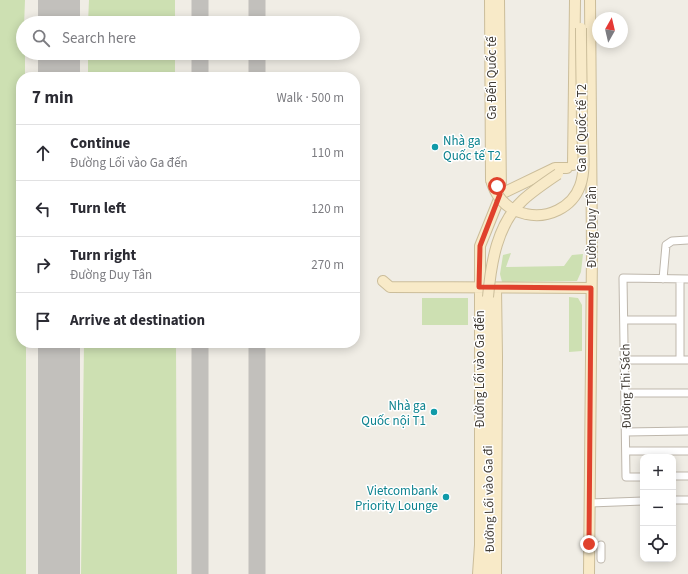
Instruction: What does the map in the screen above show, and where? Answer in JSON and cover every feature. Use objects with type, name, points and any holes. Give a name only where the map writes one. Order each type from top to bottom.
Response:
[{"type":"street","name":"Ga Đến Quốc tế","points":[[490,0],[491,180]]},
{"type":"street","points":[[494,0],[495,179],[500,194],[555,168],[591,165]]},
{"type":"street","name":"Đường Lối vào Ga đến","points":[[478,574],[480,545],[480,246],[500,194],[499,0]]},
{"type":"street","points":[[570,166],[575,0]]},
{"type":"street","name":"Ga đi Quốc tế T2","points":[[491,180],[496,194],[517,212],[541,216],[550,214],[562,208],[575,195],[580,186],[583,160],[581,0]]},
{"type":"street","name":"Đường Duy Tân","points":[[589,574],[591,288],[590,0]]},
{"type":"street","name":"Đường Lối vào Ga đi","points":[[488,574],[487,340],[488,296],[492,266],[501,232],[516,208],[533,192],[570,166]]},
{"type":"street","points":[[688,240],[672,241],[666,245],[663,279],[688,279]]},
{"type":"street","name":"Đường Thi Sách","points":[[640,477],[626,477],[623,278],[663,279]]},
{"type":"street","points":[[680,279],[680,360]]},
{"type":"street","points":[[384,281],[390,287],[591,288]]},
{"type":"street","points":[[496,288],[496,574]]},
{"type":"street","points":[[624,320],[680,320]]},
{"type":"street","points":[[624,360],[688,360]]},
{"type":"street","points":[[625,393],[688,393]]},
{"type":"street","points":[[626,432],[688,431]]},
{"type":"street","points":[[626,451],[688,451]]},
{"type":"street","points":[[676,476],[688,476]]},
{"type":"street","points":[[676,500],[688,500]]},
{"type":"street","points":[[590,503],[640,501]]},
{"type":"street","points":[[601,558],[602,545]]},
{"type":"green space","points":[[0,0],[25,0],[24,16],[16,16],[16,60],[25,60],[25,72],[16,72],[16,348],[26,348],[26,574],[0,574]]},
{"type":"green space","points":[[89,0],[175,0],[175,16],[88,16]]},
{"type":"green space","points":[[88,60],[175,60],[175,72],[88,72]]},
{"type":"green space","points":[[511,253],[506,267],[564,266],[572,255],[583,254],[581,272],[577,281],[502,282],[500,274],[503,255]]},
{"type":"green space","points":[[569,297],[578,298],[582,305],[582,351],[569,352]]},
{"type":"green space","points":[[422,298],[468,298],[468,325],[422,325]]},
{"type":"green space","points":[[84,348],[176,348],[177,574],[81,574]]},
{"type":"taxiway","points":[[200,0],[200,16]]},
{"type":"taxiway","points":[[257,0],[257,16]]},
{"type":"taxiway","points":[[200,60],[200,72]]},
{"type":"taxiway","points":[[257,60],[257,72]]},
{"type":"taxiway","points":[[200,348],[200,574]]},
{"type":"taxiway","points":[[257,348],[257,574]]},
{"type":"runway","points":[[59,0],[59,16]]},
{"type":"runway","points":[[59,60],[59,72]]},
{"type":"runway","points":[[59,348],[59,574]]},
{"type":"place","name":"Nhà ga Quốc tế T2","points":[[435,147]]},
{"type":"place","name":"Nhà ga Quốc nội T1","points":[[434,412]]},
{"type":"place","name":"Vietcombank Priority Lounge","points":[[446,497]]},
{"type":"route","points":[[497,186],[500,194],[480,246],[479,287],[591,288],[589,544]]}]
